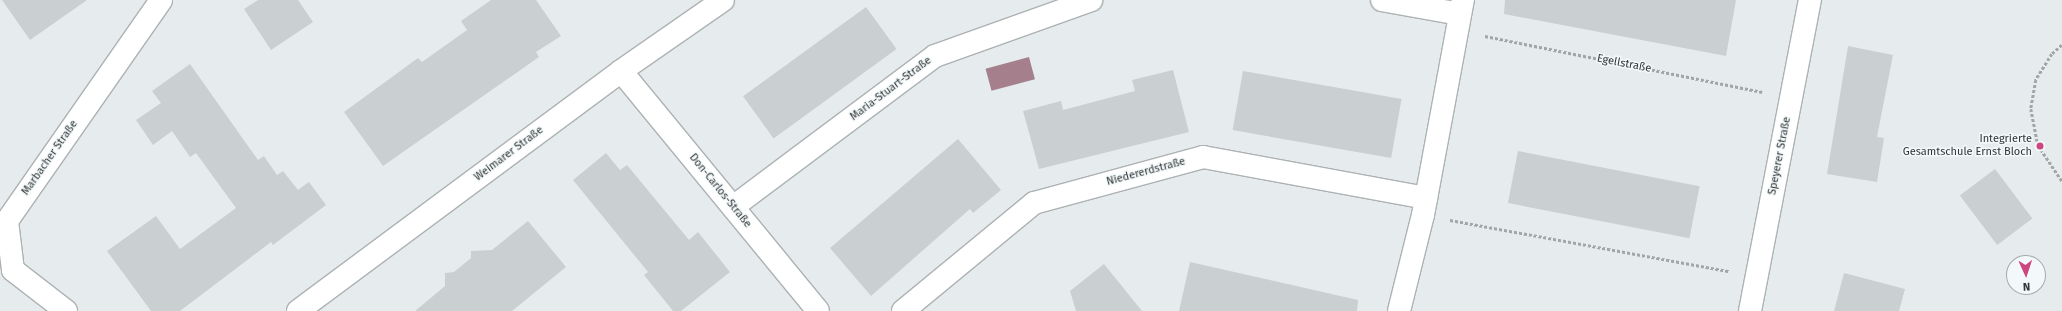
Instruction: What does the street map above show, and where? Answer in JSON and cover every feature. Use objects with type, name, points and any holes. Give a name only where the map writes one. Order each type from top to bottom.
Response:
[{"type":"street","name":"Marbacher Straße","points":[[66,311],[13,270],[7,221],[161,0]]},
{"type":"street","name":"Weimarer Straße","points":[[298,311],[621,71],[723,0]]},
{"type":"street","name":"Maria-Stuart-Straße","points":[[733,207],[935,56],[1091,0]]},
{"type":"street","points":[[1382,0],[1460,15],[1424,207],[1399,311]]},
{"type":"street","name":"Speyerer Straße","points":[[1750,311],[1810,0]]},
{"type":"street","name":"Don-Carlos-Straße","points":[[621,71],[818,311]]},
{"type":"street","name":"Niedererdstraße","points":[[903,311],[1034,203],[1203,157],[1424,207]]},
{"type":"path","name":"Egellstraße","points":[[1460,15],[1791,98]]},
{"type":"path","points":[[2062,45],[2036,80],[2031,110],[2038,145],[2062,181]]},
{"type":"path","points":[[1424,207],[1757,276]]},
{"type":"shaded area","points":[[1029,57],[1035,79],[991,91],[986,69]]},
{"type":"building","points":[[2,0],[87,0],[30,40]]},
{"type":"building","points":[[258,0],[298,0],[313,22],[271,50],[244,9]]},
{"type":"building","points":[[491,0],[536,0],[561,36],[536,52],[539,57],[383,166],[344,112],[418,58],[422,62],[467,30],[461,21]]},
{"type":"building","points":[[1505,0],[1736,0],[1726,56],[1504,14]]},
{"type":"building","points":[[866,7],[897,49],[774,138],[743,96]]},
{"type":"building","points":[[1848,46],[1893,55],[1877,137],[1884,138],[1877,182],[1827,174]]},
{"type":"building","points":[[190,64],[258,160],[264,156],[277,175],[283,171],[298,190],[309,182],[326,205],[273,245],[271,242],[180,311],[151,311],[107,251],[156,216],[180,249],[236,208],[196,153],[190,157],[172,131],[153,145],[136,120],[161,103],[152,91]]},
{"type":"building","points":[[1173,70],[1189,132],[1039,169],[1023,111],[1061,101],[1063,110],[1135,91],[1132,80]]},
{"type":"building","points":[[1243,71],[1402,99],[1391,158],[1233,130]]},
{"type":"building","points":[[958,139],[1001,190],[973,213],[970,209],[871,296],[830,248]]},
{"type":"building","points":[[1518,151],[1700,186],[1689,238],[1508,203]]},
{"type":"building","points":[[606,153],[620,170],[627,165],[689,240],[698,232],[730,272],[681,311],[673,311],[644,275],[648,272],[573,180]]},
{"type":"building","points":[[1995,169],[2032,219],[1997,245],[1960,195]]},
{"type":"building","points":[[528,221],[566,267],[512,311],[415,311],[445,286],[445,273],[454,272],[471,258],[471,251],[492,250]]},
{"type":"building","points":[[1190,262],[1358,300],[1357,311],[1179,311]]},
{"type":"building","points":[[1104,264],[1142,311],[1076,311],[1070,291]]},
{"type":"building","points":[[1844,273],[1905,289],[1899,311],[1834,311]]},
{"type":"place","name":"Integrierte Gesamtschule Ernst Bloch","points":[[2040,146]]}]
